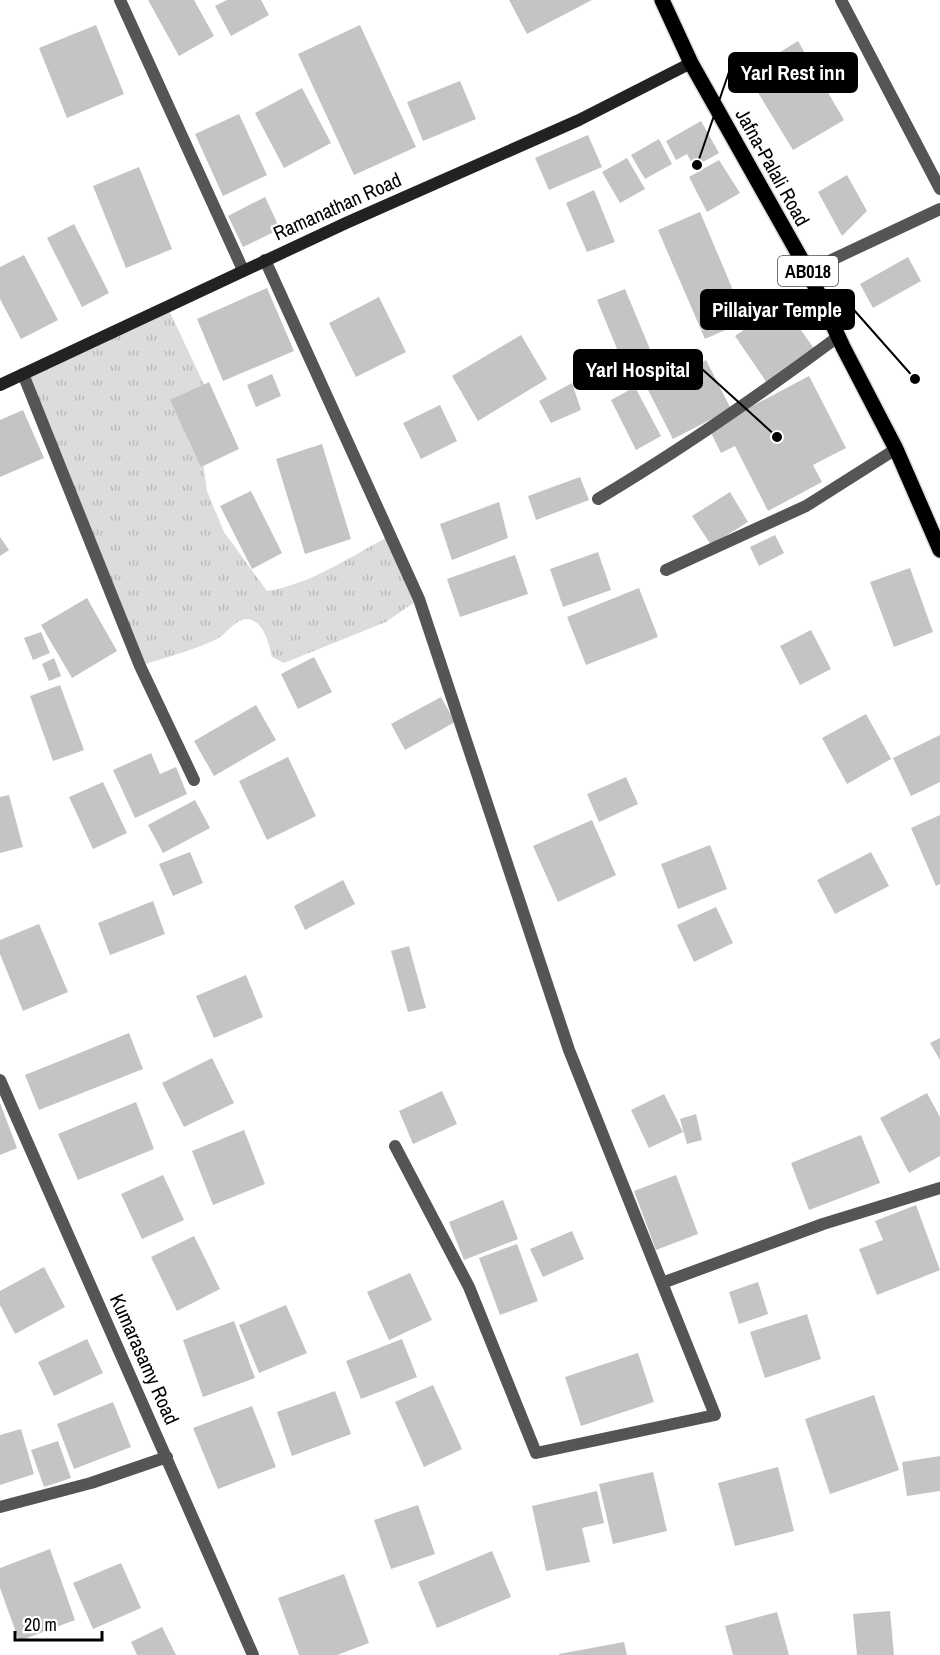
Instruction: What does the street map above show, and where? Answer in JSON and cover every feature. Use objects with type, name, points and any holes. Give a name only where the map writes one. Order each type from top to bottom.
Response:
[{"type":"main road","name":"Jafna-Palali Road","points":[[662,0],[691,63],[808,271],[896,449],[940,550]]},
{"type":"main road","name":"Ramanathan Road","points":[[0,385],[243,270],[579,120],[691,63]]},
{"type":"street","points":[[120,0],[243,270]]},
{"type":"street","points":[[841,0],[940,189]]},
{"type":"street","points":[[808,271],[940,209]]},
{"type":"street","points":[[265,260],[419,599],[569,1050],[715,1415],[536,1453],[469,1287],[395,1146]]},
{"type":"street","points":[[598,499],[665,459],[839,336]]},
{"type":"street","points":[[23,374],[140,666],[194,780]]},
{"type":"street","points":[[666,570],[806,506],[896,449]]},
{"type":"street","name":"Kumarasamy Road","points":[[0,1080],[252,1655]]},
{"type":"street","points":[[662,1283],[823,1224],[940,1188]]},
{"type":"street","points":[[0,1507],[91,1483],[167,1457]]},
{"type":"green space","points":[[167,306],[208,393],[200,441],[207,491],[224,532],[267,591],[315,576],[391,535],[419,599],[386,622],[284,663],[272,657],[268,641],[260,626],[247,619],[239,622],[213,641],[140,666],[23,374]]},
{"type":"building","points":[[148,0],[194,0],[214,36],[179,56]]},
{"type":"building","points":[[227,0],[261,0],[269,15],[231,36],[215,6]]},
{"type":"building","points":[[509,0],[592,0],[527,34]]},
{"type":"building","points":[[96,25],[124,94],[67,118],[39,48]]},
{"type":"building","points":[[360,25],[416,147],[354,175],[298,54]]},
{"type":"building","points":[[798,41],[844,120],[793,150],[746,73]]},
{"type":"building","points":[[460,81],[476,119],[423,141],[407,102]]},
{"type":"building","points":[[302,88],[331,143],[284,168],[255,113]]},
{"type":"building","points":[[239,114],[267,175],[223,196],[195,134]]},
{"type":"building","points":[[701,121],[719,153],[694,167],[687,154],[676,160],[666,141]]},
{"type":"building","points":[[588,135],[602,167],[549,190],[535,158]]},
{"type":"building","points":[[659,139],[672,164],[645,179],[631,155]]},
{"type":"building","points":[[627,158],[645,189],[620,203],[602,172]]},
{"type":"building","points":[[719,160],[740,193],[707,212],[689,177]]},
{"type":"building","points":[[139,167],[172,249],[126,268],[93,186]]},
{"type":"building","points":[[847,175],[867,211],[842,236],[818,192]]},
{"type":"building","points":[[594,190],[615,242],[587,252],[566,203]]},
{"type":"building","points":[[265,197],[280,229],[243,247],[228,216]]},
{"type":"building","points":[[700,212],[746,321],[705,339],[658,230]]},
{"type":"building","points":[[74,224],[109,293],[82,307],[47,238]]},
{"type":"building","points":[[24,255],[58,320],[21,339],[0,299],[0,267]]},
{"type":"building","points":[[908,257],[921,281],[873,308],[860,284]]},
{"type":"building","points":[[267,288],[294,351],[223,381],[197,319]]},
{"type":"building","points":[[625,289],[659,371],[631,383],[597,300]]},
{"type":"building","points":[[379,297],[406,352],[356,377],[329,323]]},
{"type":"building","points":[[782,303],[815,350],[767,383],[735,336]]},
{"type":"building","points":[[521,335],[547,379],[478,421],[452,376]]},
{"type":"building","points":[[706,360],[731,409],[673,439],[648,390]]},
{"type":"building","points":[[272,374],[281,396],[256,407],[247,385]]},
{"type":"building","points":[[809,376],[846,448],[813,465],[822,482],[768,511],[735,446],[721,453],[709,429]]},
{"type":"building","points":[[209,382],[239,449],[201,467],[170,400]]},
{"type":"building","points":[[572,383],[581,410],[551,423],[539,401]]},
{"type":"building","points":[[635,387],[661,436],[636,450],[611,400]]},
{"type":"building","points":[[440,405],[457,441],[421,459],[403,423]]},
{"type":"building","points":[[23,410],[44,458],[0,477],[0,420]]},
{"type":"building","points":[[322,444],[351,539],[305,554],[276,459]]},
{"type":"building","points":[[580,477],[589,500],[536,520],[528,496]]},
{"type":"building","points":[[251,491],[282,553],[252,569],[220,506]]},
{"type":"building","points":[[730,492],[748,522],[711,545],[692,516]]},
{"type":"building","points":[[499,502],[508,538],[452,560],[440,524]]},
{"type":"building","points":[[775,535],[784,553],[759,566],[750,547]]},
{"type":"building","points":[[0,537],[9,550],[0,556]]},
{"type":"building","points":[[598,552],[611,590],[563,607],[550,569]]},
{"type":"building","points":[[515,555],[528,594],[460,617],[447,579]]},
{"type":"building","points":[[910,568],[933,632],[894,647],[870,582]]},
{"type":"building","points":[[639,588],[658,637],[586,665],[567,617]]},
{"type":"building","points":[[87,598],[117,651],[72,678],[41,625]]},
{"type":"building","points":[[811,630],[831,669],[800,685],[780,646]]},
{"type":"building","points":[[41,632],[50,653],[33,660],[24,638]]},
{"type":"building","points":[[314,657],[332,692],[298,709],[281,674]]},
{"type":"building","points":[[54,658],[61,676],[49,681],[42,664]]},
{"type":"building","points":[[60,685],[84,750],[53,761],[30,696]]},
{"type":"building","points":[[441,697],[455,722],[405,750],[391,724]]},
{"type":"building","points":[[256,705],[276,740],[214,776],[194,741]]},
{"type":"building","points":[[866,714],[891,759],[847,784],[822,738]]},
{"type":"building","points":[[940,735],[940,782],[911,796],[893,758]]},
{"type":"building","points":[[151,753],[160,774],[176,767],[187,794],[135,818],[113,770]]},
{"type":"building","points":[[288,757],[316,816],[267,840],[239,781]]},
{"type":"building","points":[[626,777],[638,804],[599,822],[587,794]]},
{"type":"building","points":[[103,782],[127,833],[93,849],[69,797]]},
{"type":"building","points":[[9,795],[23,847],[0,853],[0,797]]},
{"type":"building","points":[[195,800],[210,828],[163,853],[148,825]]},
{"type":"building","points":[[940,815],[940,884],[936,886],[911,828]]},
{"type":"building","points":[[592,820],[616,875],[558,902],[533,846]]},
{"type":"building","points":[[710,845],[727,889],[678,909],[661,864]]},
{"type":"building","points":[[190,852],[203,883],[173,896],[159,864]]},
{"type":"building","points":[[871,852],[889,886],[835,914],[817,880]]},
{"type":"building","points":[[343,880],[355,904],[305,930],[294,906]]},
{"type":"building","points":[[153,901],[165,934],[110,955],[98,923]]},
{"type":"building","points":[[716,907],[733,943],[694,962],[677,925]]},
{"type":"building","points":[[39,924],[68,992],[23,1011],[0,954],[0,940]]},
{"type":"building","points":[[409,946],[426,1008],[408,1012],[391,951]]},
{"type":"building","points":[[246,975],[263,1017],[214,1038],[196,996]]},
{"type":"building","points":[[129,1033],[143,1069],[39,1110],[25,1075]]},
{"type":"building","points":[[940,1038],[940,1060],[930,1043]]},
{"type":"building","points":[[212,1058],[234,1103],[184,1127],[162,1083]]},
{"type":"building","points":[[442,1091],[457,1124],[413,1144],[399,1111]]},
{"type":"building","points":[[927,1093],[940,1117],[940,1156],[909,1173],[880,1118]]},
{"type":"building","points":[[664,1094],[683,1132],[649,1148],[631,1110]]},
{"type":"building","points":[[136,1102],[154,1149],[78,1180],[58,1134]]},
{"type":"building","points":[[0,1103],[17,1148],[0,1155]]},
{"type":"building","points":[[696,1114],[702,1140],[687,1144],[680,1119]]},
{"type":"building","points":[[244,1130],[265,1184],[213,1205],[192,1151]]},
{"type":"building","points":[[861,1135],[880,1183],[809,1210],[791,1163]]},
{"type":"building","points":[[163,1175],[184,1220],[142,1239],[121,1194]]},
{"type":"building","points":[[676,1175],[698,1234],[656,1250],[634,1191]]},
{"type":"building","points":[[503,1200],[518,1239],[464,1260],[449,1222]]},
{"type":"building","points":[[916,1205],[940,1270],[877,1295],[859,1249],[883,1240],[875,1221]]},
{"type":"building","points":[[572,1231],[584,1259],[543,1277],[530,1249]]},
{"type":"building","points":[[194,1236],[220,1289],[177,1311],[151,1257]]},
{"type":"building","points":[[517,1244],[538,1301],[500,1315],[479,1258]]},
{"type":"building","points":[[44,1267],[65,1307],[15,1334],[0,1305],[0,1291]]},
{"type":"building","points":[[410,1273],[432,1320],[389,1340],[367,1292]]},
{"type":"building","points":[[758,1282],[768,1314],[739,1324],[729,1292]]},
{"type":"building","points":[[286,1305],[307,1353],[259,1373],[239,1325]]},
{"type":"building","points":[[807,1314],[821,1359],[765,1378],[750,1332]]},
{"type":"building","points":[[234,1321],[255,1378],[203,1397],[183,1340]]},
{"type":"building","points":[[87,1339],[103,1373],[54,1396],[38,1362]]},
{"type":"building","points":[[402,1339],[417,1377],[361,1399],[346,1361]]},
{"type":"building","points":[[638,1353],[654,1402],[581,1426],[565,1377]]},
{"type":"building","points":[[433,1385],[462,1449],[424,1467],[395,1402]]},
{"type":"building","points":[[335,1391],[351,1434],[292,1456],[277,1412]]},
{"type":"building","points":[[874,1395],[899,1470],[830,1494],[805,1419]]},
{"type":"building","points":[[113,1402],[131,1447],[74,1469],[57,1424]]},
{"type":"building","points":[[252,1406],[276,1467],[218,1489],[193,1428]]},
{"type":"building","points":[[21,1429],[34,1474],[0,1485],[0,1435]]},
{"type":"building","points":[[58,1441],[71,1478],[44,1487],[31,1450]]},
{"type":"building","points":[[940,1456],[940,1491],[907,1496],[902,1462]]},
{"type":"building","points":[[778,1467],[794,1531],[735,1546],[718,1483]]},
{"type":"building","points":[[653,1472],[667,1531],[613,1544],[599,1484]]},
{"type":"building","points":[[597,1491],[604,1523],[582,1528],[590,1562],[546,1571],[532,1506]]},
{"type":"building","points":[[418,1505],[435,1554],[391,1569],[374,1520]]},
{"type":"building","points":[[50,1549],[75,1620],[19,1641],[0,1588],[0,1568]]},
{"type":"building","points":[[492,1551],[511,1597],[437,1628],[418,1582]]},
{"type":"building","points":[[121,1563],[141,1608],[93,1629],[73,1583]]},
{"type":"building","points":[[344,1574],[369,1643],[337,1655],[299,1655],[278,1598]]},
{"type":"building","points":[[890,1611],[894,1655],[857,1655],[853,1614]]},
{"type":"building","points":[[777,1612],[789,1655],[733,1655],[725,1626]]},
{"type":"building","points":[[162,1627],[176,1655],[137,1655],[131,1642]]},
{"type":"building","points":[[624,1642],[627,1655],[559,1655],[559,1654]]},
{"type":"place","name":"Yarl Rest inn","points":[[697,165]]},
{"type":"place","name":"Pillaiyar Temple","points":[[915,379]]},
{"type":"place","name":"Yarl Hospital","points":[[777,437]]}]
